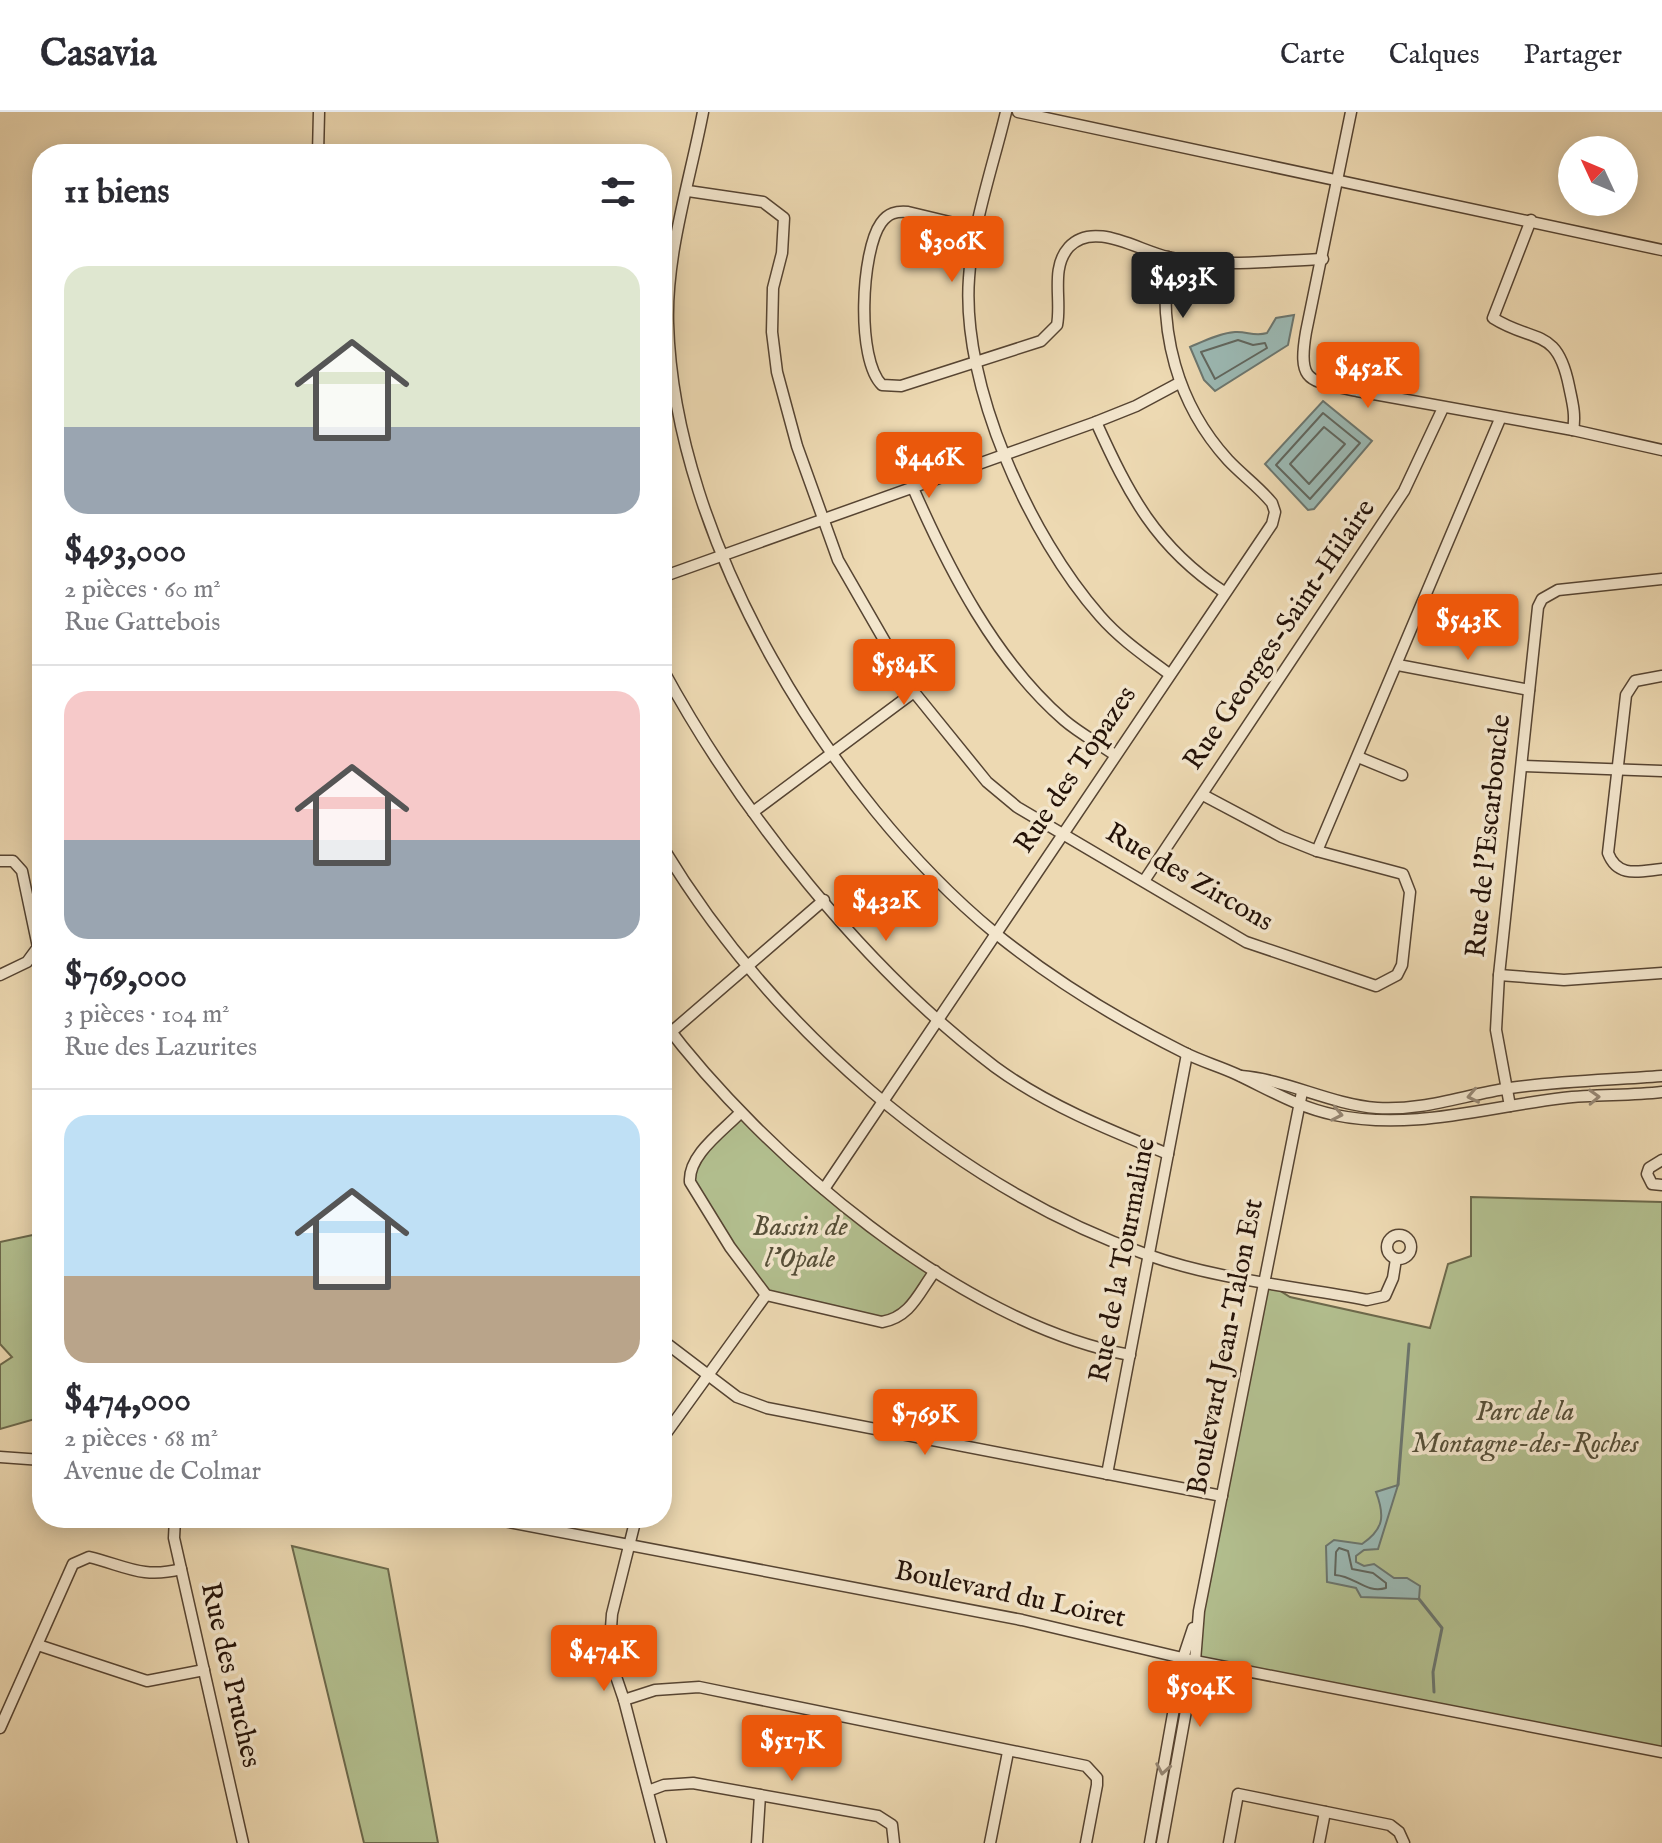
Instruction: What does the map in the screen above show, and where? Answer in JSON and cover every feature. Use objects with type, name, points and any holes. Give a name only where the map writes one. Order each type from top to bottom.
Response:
[{"type":"street","points":[[318,144],[319,112]]},
{"type":"street","points":[[672,266],[703,112]]},
{"type":"street","points":[[1006,112],[969,277],[974,363],[1005,453],[1033,517],[1089,603],[1119,636],[1169,674]]},
{"type":"street","points":[[1018,112],[1340,178],[1662,250]]},
{"type":"street","points":[[1351,112],[1304,345],[1302,365],[1306,374],[1321,383],[1500,419],[1573,430],[1662,450]]},
{"type":"street","name":"Rue des Zircons","points":[[688,191],[763,202],[784,218],[782,253],[773,288],[772,332],[777,372],[797,446],[855,593],[914,692],[987,782],[1017,807],[1061,835],[1246,942],[1376,986],[1388,983],[1402,965],[1410,892],[1403,874],[1317,851],[1282,837],[1203,795]]},
{"type":"street","points":[[979,229],[908,212],[889,215],[876,233],[864,292],[871,370],[882,385],[901,386],[1041,341],[1050,334],[1059,314],[1060,265],[1071,244],[1082,238],[1097,235],[1168,257],[1233,264],[1323,259]]},
{"type":"street","points":[[1531,220],[1493,318],[1541,338],[1560,353],[1575,416],[1573,430]]},
{"type":"street","points":[[672,573],[1096,422],[1136,406],[1179,383],[1167,337],[1164,306],[1168,257]]},
{"type":"street","points":[[672,370],[699,489],[722,555],[771,655],[829,754],[913,855],[996,933],[1073,989],[1187,1054],[1299,1106],[1362,1119],[1415,1122],[1565,1098],[1662,1092]]},
{"type":"street","name":"Rue des Topazes","points":[[824,1189],[1272,524],[1275,512],[1267,496],[1224,456],[1179,383]]},
{"type":"street","name":"Rue Georges-Saint-Hilaire","points":[[1144,881],[1404,491],[1443,408]]},
{"type":"street","points":[[1317,851],[1500,419]]},
{"type":"street","points":[[1096,422],[1149,523],[1189,569],[1224,592]]},
{"type":"street","points":[[913,488],[953,572],[1019,670],[1065,720],[1115,755]]},
{"type":"street","name":"Rue de l'Escarboucle","points":[[1510,1106],[1496,1030],[1499,975],[1529,690],[1542,599],[1558,590],[1662,579]]},
{"type":"street","points":[[1398,665],[1529,690]]},
{"type":"street","points":[[1662,676],[1635,681],[1626,695],[1608,853],[1611,861],[1626,872],[1662,869]]},
{"type":"street","points":[[672,685],[701,736],[753,812],[824,900],[940,1019],[996,1067],[1053,1102],[1168,1154]]},
{"type":"street","points":[[753,812],[914,692]]},
{"type":"street","points":[[1358,757],[1402,775]]},
{"type":"street","points":[[1523,766],[1617,772],[1662,771]]},
{"type":"street","points":[[672,860],[749,966],[821,1044],[883,1101],[977,1172],[1081,1229],[1207,1273],[1263,1280],[1367,1300],[1378,1299],[1390,1288],[1396,1259]]},
{"type":"street","points":[[0,861],[13,861],[22,871],[32,918]]},
{"type":"street","points":[[672,1031],[824,900]]},
{"type":"street","points":[[0,975],[27,962],[32,955]]},
{"type":"street","points":[[1499,975],[1564,980],[1662,973]]},
{"type":"street","points":[[672,1033],[740,1113],[824,1189],[935,1271],[1007,1311],[1099,1349],[1130,1355]]},
{"type":"street","name":"Rue de la Tourmaline","points":[[1107,1474],[1187,1054]]},
{"type":"street","points":[[1239,1076],[1268,1079],[1302,1092],[1374,1108],[1414,1109],[1506,1089],[1662,1076]]},
{"type":"street","name":"Boulevard Jean-Talon Est","points":[[1162,1843],[1195,1661],[1199,1611],[1302,1092]]},
{"type":"street","points":[[740,1113],[697,1158],[690,1182],[730,1247],[766,1295],[882,1322],[897,1320],[917,1301],[935,1271]]},
{"type":"street","points":[[1662,1160],[1649,1168],[1647,1174],[1652,1184],[1662,1185]]},
{"type":"street","points":[[672,1424],[766,1295]]},
{"type":"street","points":[[672,1348],[737,1397],[767,1408],[1222,1496]]},
{"type":"street","points":[[0,1457],[32,1459]]},
{"type":"street","name":"Rue des Pruches","points":[[174,1528],[174,1538],[243,1843]]},
{"type":"street","name":"Boulevard du Loiret","points":[[546,1528],[1007,1616],[1195,1661],[1662,1752]]},
{"type":"street","points":[[634,1528],[609,1635],[609,1656],[624,1700],[661,1843]]},
{"type":"street","points":[[0,1728],[73,1564],[89,1557],[127,1571],[152,1575],[181,1569]]},
{"type":"street","name":"Boulevard Jean-Talon Est","points":[[1150,1843],[1183,1658],[1199,1611]]},
{"type":"street","points":[[38,1645],[147,1681],[204,1670]]},
{"type":"street","points":[[624,1700],[655,1690],[699,1687],[1086,1766],[1092,1771],[1097,1785],[1086,1843]]},
{"type":"street","points":[[990,1843],[1008,1752]]},
{"type":"street","points":[[648,1791],[664,1785],[693,1783],[878,1816],[892,1825],[894,1843]]},
{"type":"street","points":[[1229,1843],[1238,1794],[1390,1825],[1399,1832],[1404,1843]]},
{"type":"street","points":[[757,1843],[760,1795]]},
{"type":"street","points":[[1319,1843],[1325,1812]]},
{"type":"green space","name":"Bassin de l'Opale","points":[[740,1113],[824,1190],[935,1271],[917,1301],[882,1322],[766,1295],[694,1190],[692,1167]]},
{"type":"green space","name":"Parc de la Montagne-des-Roches","points":[[1471,1197],[1662,1202],[1662,1752],[1195,1661],[1263,1280],[1290,1297],[1430,1328],[1448,1264],[1471,1256]]},
{"type":"green space","points":[[32,1235],[32,1420],[0,1429],[0,1365],[12,1357],[0,1344],[0,1242]]},
{"type":"green space","points":[[292,1546],[388,1569],[438,1843],[364,1843]]},
{"type":"water","points":[[1294,315],[1288,345],[1215,391],[1204,380],[1190,347],[1229,333],[1267,333],[1276,318]]},
{"type":"water","points":[[1323,401],[1372,441],[1314,509],[1308,510],[1265,464]]},
{"type":"water","points":[[1398,1485],[1378,1549],[1364,1550],[1356,1556],[1356,1562],[1364,1566],[1374,1564],[1394,1578],[1407,1578],[1420,1586],[1419,1599],[1361,1597],[1356,1588],[1327,1582],[1326,1546],[1334,1540],[1362,1544],[1375,1533],[1381,1521],[1376,1492]]},
{"type":"waterway","points":[[1398,1485],[1409,1344]]},
{"type":"waterway","points":[[1419,1599],[1442,1628],[1433,1672],[1434,1692]]}]
